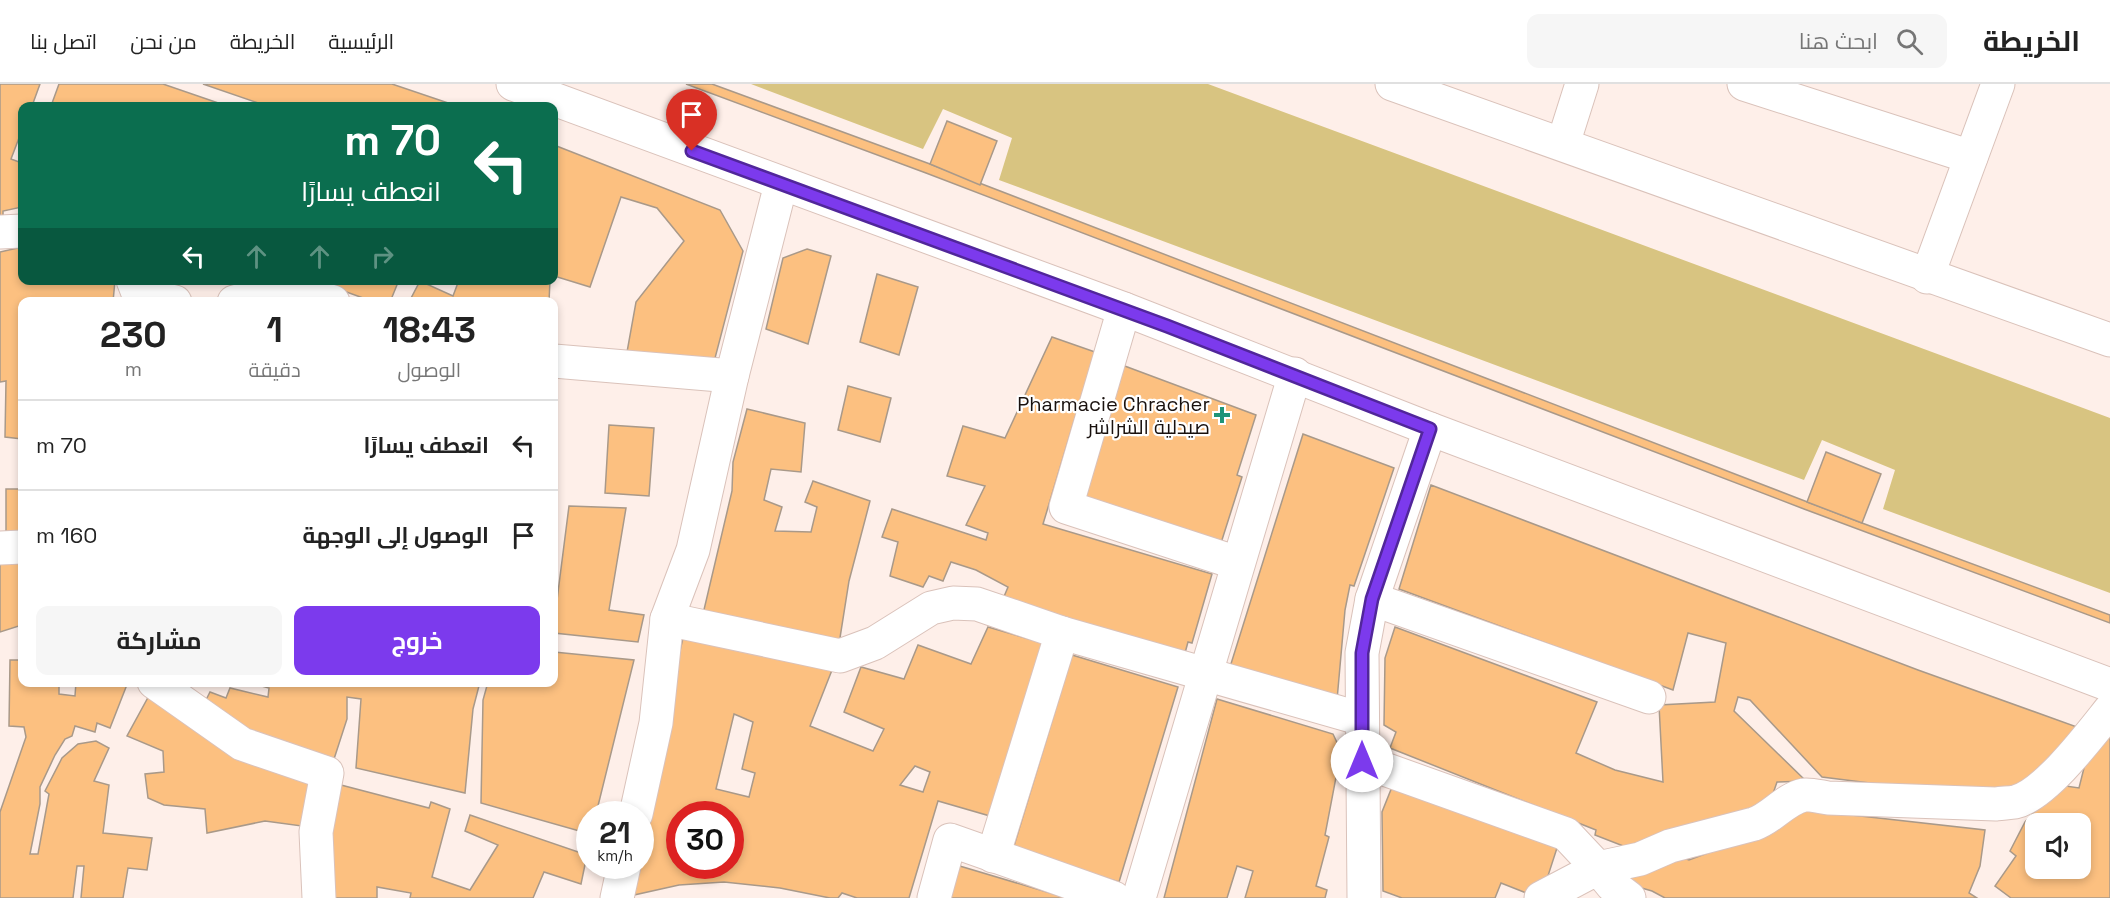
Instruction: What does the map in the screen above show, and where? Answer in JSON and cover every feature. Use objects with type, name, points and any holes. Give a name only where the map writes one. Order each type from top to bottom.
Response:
[{"type":"street","points":[[513,84],[1124,309],[1295,374],[1430,429],[2110,685]]},
{"type":"street","points":[[1392,84],[1927,277],[2110,340]]},
{"type":"street","points":[[1563,144],[1582,84]]},
{"type":"street","points":[[1744,84],[1971,157]]},
{"type":"street","points":[[1927,277],[1998,84]]},
{"type":"street","points":[[639,801],[656,723],[667,619],[693,550],[732,376],[781,184]]},
{"type":"street","points":[[0,232],[18,231]]},
{"type":"street","points":[[135,285],[138,293],[154,297]]},
{"type":"street","points":[[250,297],[315,295],[320,297]]},
{"type":"street","points":[[1124,309],[1066,507],[1237,563]]},
{"type":"street","points":[[558,361],[732,376]]},
{"type":"street","points":[[1139,898],[1295,374]]},
{"type":"street","points":[[1364,898],[1362,653],[1372,599],[1430,429]]},
{"type":"street","points":[[0,548],[18,546]]},
{"type":"street","points":[[1372,599],[1649,697]]},
{"type":"street","points":[[667,619],[840,656],[875,643],[931,608],[953,603],[976,604],[1062,633],[1362,719]]},
{"type":"street","points":[[993,856],[1062,633]]},
{"type":"street","points":[[161,687],[242,744],[327,773],[316,832],[319,898]]},
{"type":"street","points":[[1540,898],[1598,868],[1640,859],[1670,846],[1767,819],[1785,805],[1805,795],[1828,798],[1996,804],[2017,802],[2038,789],[2076,752],[2110,711]]},
{"type":"street","points":[[1362,761],[1566,834],[1629,898]]},
{"type":"street","points":[[934,898],[950,840],[1114,898]]},
{"type":"street","points":[[617,898],[621,879]]},
{"type":"shaded area","points":[[751,84],[1208,84],[2110,418],[2110,593],[1883,509],[1895,470],[1822,440],[1804,480],[999,180],[1012,138],[943,109],[923,149]]},
{"type":"building","points":[[0,84],[40,84],[33,102],[18,102],[18,141],[11,159],[18,162],[18,208],[3,211],[3,216],[0,217]]},
{"type":"building","points":[[59,84],[163,84],[215,102],[52,102]]},
{"type":"building","points":[[203,84],[392,84],[445,102],[255,102]]},
{"type":"building","points":[[686,84],[712,84],[930,164],[1862,523],[2110,615],[2110,623],[1804,509],[926,173]]},
{"type":"building","points":[[947,121],[997,141],[980,185],[930,164]]},
{"type":"building","points":[[558,147],[720,210],[743,251],[714,362],[627,352],[636,302],[684,241],[657,208],[621,197],[590,287],[558,277]]},
{"type":"building","points":[[18,248],[18,285],[115,285],[113,297],[18,297],[18,439],[5,437],[6,381],[0,382],[0,252]]},
{"type":"building","points":[[807,249],[831,256],[808,344],[766,329],[783,258]]},
{"type":"building","points":[[877,274],[918,287],[899,355],[860,342]]},
{"type":"building","points":[[397,285],[392,297],[360,297],[330,286]]},
{"type":"building","points":[[418,285],[429,285],[453,296],[457,285],[550,285],[549,297],[412,297]]},
{"type":"building","points":[[1052,337],[1095,352],[1043,524],[1212,574],[1192,643],[1188,642],[1185,653],[1003,599],[1008,587],[976,570],[951,562],[943,581],[929,576],[923,587],[890,576],[898,542],[882,537],[892,509],[986,540],[988,533],[966,525],[985,486],[947,476],[963,426],[1005,438]]},
{"type":"building","points":[[1122,365],[1256,415],[1237,475],[1242,477],[1221,543],[1082,499]]},
{"type":"building","points":[[848,386],[891,398],[880,442],[838,430]]},
{"type":"building","points":[[747,409],[805,423],[801,472],[771,469],[764,500],[782,507],[775,531],[811,532],[817,507],[805,502],[813,481],[870,501],[849,581],[839,644],[703,614],[732,491],[733,462]]},
{"type":"building","points":[[609,425],[654,428],[649,496],[605,493]]},
{"type":"building","points":[[1303,434],[1394,468],[1354,586],[1350,585],[1345,610],[1337,700],[1230,667]]},
{"type":"building","points":[[1826,452],[1881,474],[1862,523],[1807,502]]},
{"type":"building","points":[[1431,485],[1918,670],[2077,727],[2031,780],[1997,799],[1822,777],[1750,700],[1738,697],[1734,711],[1806,781],[1777,782],[1767,811],[1636,851],[1595,835],[1596,830],[1390,748],[1396,732],[1384,725],[1385,658],[1395,627],[1597,702],[1576,753],[1615,770],[1663,782],[1659,705],[1715,702],[1726,643],[1688,633],[1673,690],[1399,589]]},
{"type":"building","points":[[6,489],[18,489],[18,535],[6,535]]},
{"type":"building","points":[[569,506],[626,508],[609,610],[644,615],[638,642],[558,633],[558,592]]},
{"type":"building","points":[[18,556],[18,626],[0,632],[0,558]]},
{"type":"building","points":[[988,627],[1043,643],[990,816],[938,801],[909,898],[857,898],[842,893],[838,898],[830,898],[780,888],[724,882],[679,885],[634,895],[633,879],[654,879],[654,801],[646,801],[683,638],[832,670],[810,726],[873,751],[884,729],[844,712],[861,667],[904,679],[918,645],[971,664]],"holes":[[[734,714],[753,722],[742,769],[755,773],[749,797],[716,789]],[[915,766],[930,772],[923,792],[900,785]]]},
{"type":"building","points":[[558,652],[634,660],[599,801],[576,801],[576,830],[481,803],[483,700],[487,687],[558,687]]},
{"type":"building","points":[[1072,655],[1178,687],[1119,882],[1013,849]]},
{"type":"building","points":[[10,660],[18,660],[18,687],[59,687],[59,694],[75,696],[76,687],[126,687],[110,728],[97,723],[95,732],[75,726],[72,736],[65,739],[55,755],[40,787],[40,804],[30,854],[38,854],[49,794],[45,791],[62,758],[78,744],[96,741],[109,748],[94,781],[109,785],[103,833],[152,838],[147,870],[128,868],[123,898],[81,898],[84,866],[77,866],[73,898],[0,898],[0,812],[26,737],[24,727],[9,726]]},
{"type":"building","points":[[265,687],[479,687],[473,709],[465,793],[356,768],[361,699],[347,697],[347,719],[334,759],[244,734],[204,704],[210,692],[226,698],[230,688],[268,697],[269,688]]},
{"type":"building","points":[[151,692],[312,776],[309,827],[265,821],[207,833],[205,809],[164,805],[148,798],[145,774],[164,772],[163,751],[127,736]]},
{"type":"building","points":[[1217,699],[1333,734],[1341,751],[1325,835],[1329,837],[1316,886],[1327,890],[1325,898],[1245,898],[1253,871],[1237,866],[1227,898],[1164,898]]},
{"type":"building","points":[[2110,735],[2110,898],[2011,898],[1995,886],[2016,856],[2010,851],[2025,822],[2025,879],[2091,879],[2091,813],[2033,813],[2059,785],[2079,788],[2086,760]]},
{"type":"building","points":[[341,785],[429,808],[431,802],[450,809],[432,877],[470,890],[498,845],[465,831],[470,815],[576,851],[576,879],[582,879],[581,884],[544,872],[533,898],[410,898],[411,893],[377,887],[377,898],[331,898],[325,836]]},
{"type":"building","points":[[1392,787],[1557,848],[1546,882],[1534,896],[1501,883],[1495,898],[1402,898],[1383,891],[1382,812]]},
{"type":"building","points":[[1807,810],[1985,830],[1980,866],[1969,893],[1977,898],[1665,898],[1652,891],[1631,885],[1629,875],[1676,855],[1689,860],[1767,831]]},
{"type":"building","points":[[953,864],[1067,898],[943,898]]},
{"type":"place","name":"Pharmacie Chracher صيدلية الشراشر","points":[[1222,415]]},
{"type":"route","points":[[692,151],[1295,374],[1430,429],[1372,599],[1362,653],[1362,761]]}]
